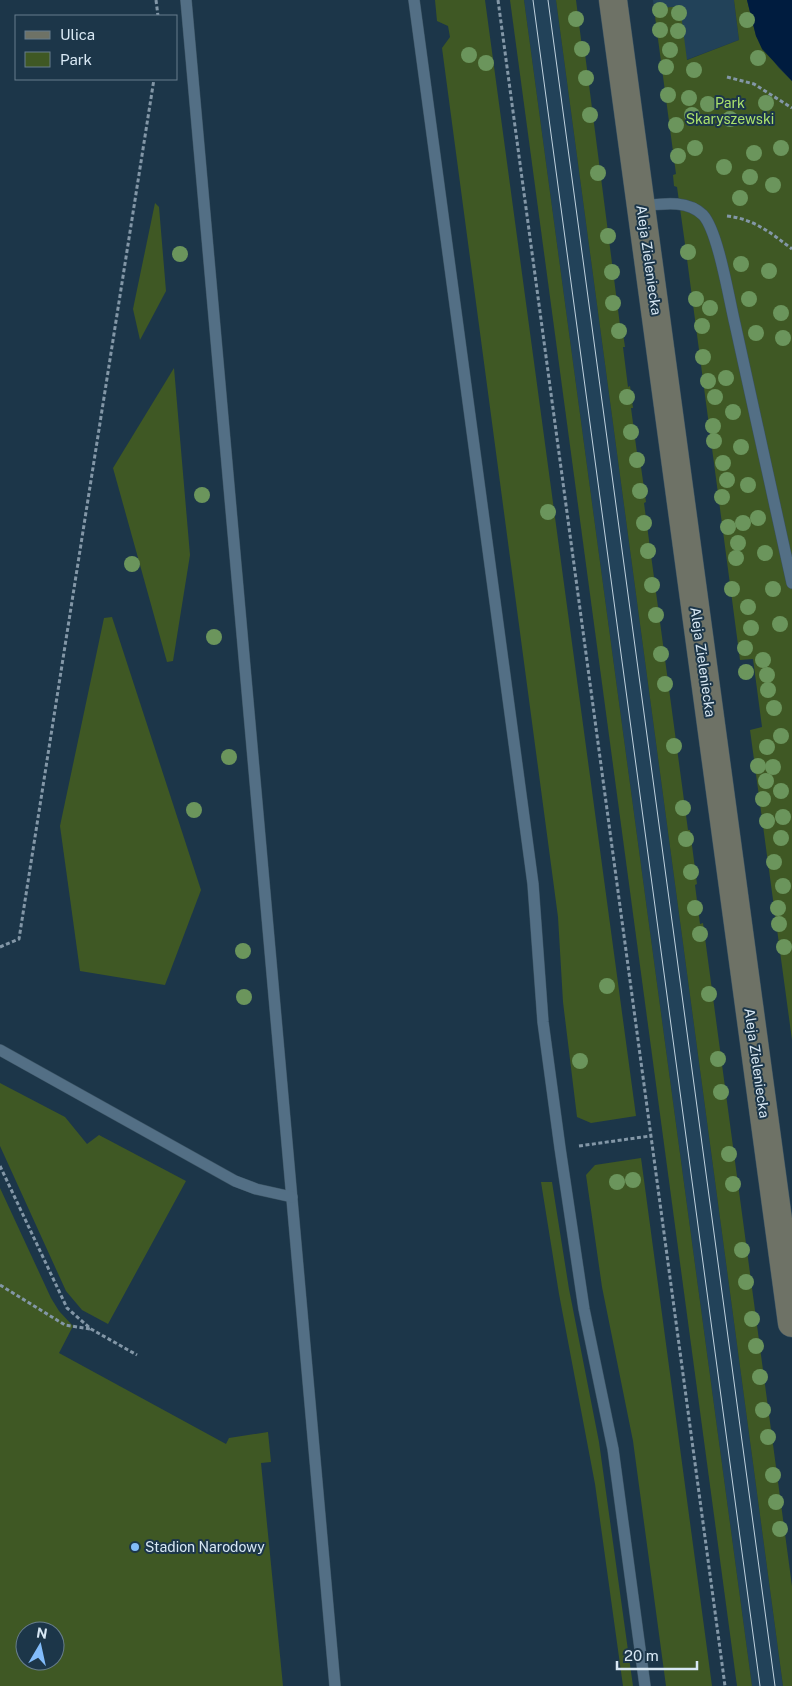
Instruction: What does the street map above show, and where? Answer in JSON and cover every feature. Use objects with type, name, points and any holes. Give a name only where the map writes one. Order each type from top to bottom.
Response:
[{"type":"street","name":"Aleja Zieleniecka","points":[[613,0],[792,1324]]},
{"type":"lane","points":[[186,0],[335,1686]]},
{"type":"lane","points":[[414,0],[531,874],[543,1022],[560,1148],[584,1309],[613,1449],[645,1686]]},
{"type":"lane","points":[[641,206],[672,204],[687,206],[701,213],[707,220],[730,302],[792,583]]},
{"type":"lane","points":[[0,1050],[234,1181],[256,1189],[292,1197]]},
{"type":"path","points":[[156,0],[158,15]]},
{"type":"path","points":[[498,0],[725,1686]]},
{"type":"path","points":[[727,77],[754,84],[792,108]]},
{"type":"path","points":[[0,947],[18,939],[154,80]]},
{"type":"path","points":[[707,220],[727,216],[759,224],[792,249]]},
{"type":"path","points":[[591,1144],[650,1136]]},
{"type":"path","points":[[0,1166],[59,1296],[67,1308],[91,1329],[137,1355]]},
{"type":"path","points":[[0,1285],[66,1325],[91,1329]]},
{"type":"shaded area","points":[[524,0],[556,0],[783,1686],[752,1686]]},
{"type":"shaded area","points":[[653,0],[734,0],[739,40],[686,60],[680,6],[654,9]]},
{"type":"shaded area","points":[[747,0],[792,0],[792,81],[762,49],[756,36]]},
{"type":"green space","points":[[435,0],[485,0],[636,1116],[591,1123],[577,1117],[563,1002],[558,917],[442,48],[450,37],[448,26],[437,21]]},
{"type":"green space","points":[[510,0],[524,0],[752,1686],[737,1686]]},
{"type":"green space","points":[[556,0],[576,0],[582,47],[584,46],[620,325],[622,326],[625,347],[623,347],[628,387],[630,386],[637,453],[639,453],[646,502],[644,503],[688,830],[690,830],[700,924],[703,923],[792,1586],[792,1686],[783,1686]]},
{"type":"green space","name":"Park Skaryszewski","points":[[734,0],[747,0],[756,36],[778,67],[792,81],[792,1040],[750,730],[762,727],[753,659],[740,660],[685,244],[677,187],[674,186],[673,175],[676,174],[654,9],[680,6],[687,60],[739,40]]},
{"type":"green space","points":[[155,203],[159,207],[166,291],[140,340],[133,309]]},
{"type":"green space","points":[[174,368],[190,555],[173,661],[167,662],[113,468]]},
{"type":"green space","points":[[112,617],[201,890],[165,985],[80,971],[60,826],[104,618]]},
{"type":"green space","points":[[0,1083],[65,1117],[87,1144],[99,1135],[186,1181],[108,1324],[82,1310],[66,1291],[0,1146]]},
{"type":"green space","points":[[641,1158],[712,1686],[666,1686],[633,1441],[602,1287],[586,1175],[595,1165]]},
{"type":"green space","points":[[541,1182],[552,1182],[569,1289],[599,1442],[633,1686],[623,1686],[595,1484],[559,1294]]},
{"type":"green space","name":"Stadion Narodowy","points":[[0,1188],[51,1298],[59,1311],[73,1326],[59,1353],[226,1444],[229,1438],[268,1432],[271,1462],[261,1463],[283,1686],[0,1686]]},
{"type":"tram line","points":[[533,0],[760,1686]]},
{"type":"tram line","points":[[548,0],[775,1686]]},
{"type":"place","name":"Stadion Narodowy","points":[[135,1547]]}]
